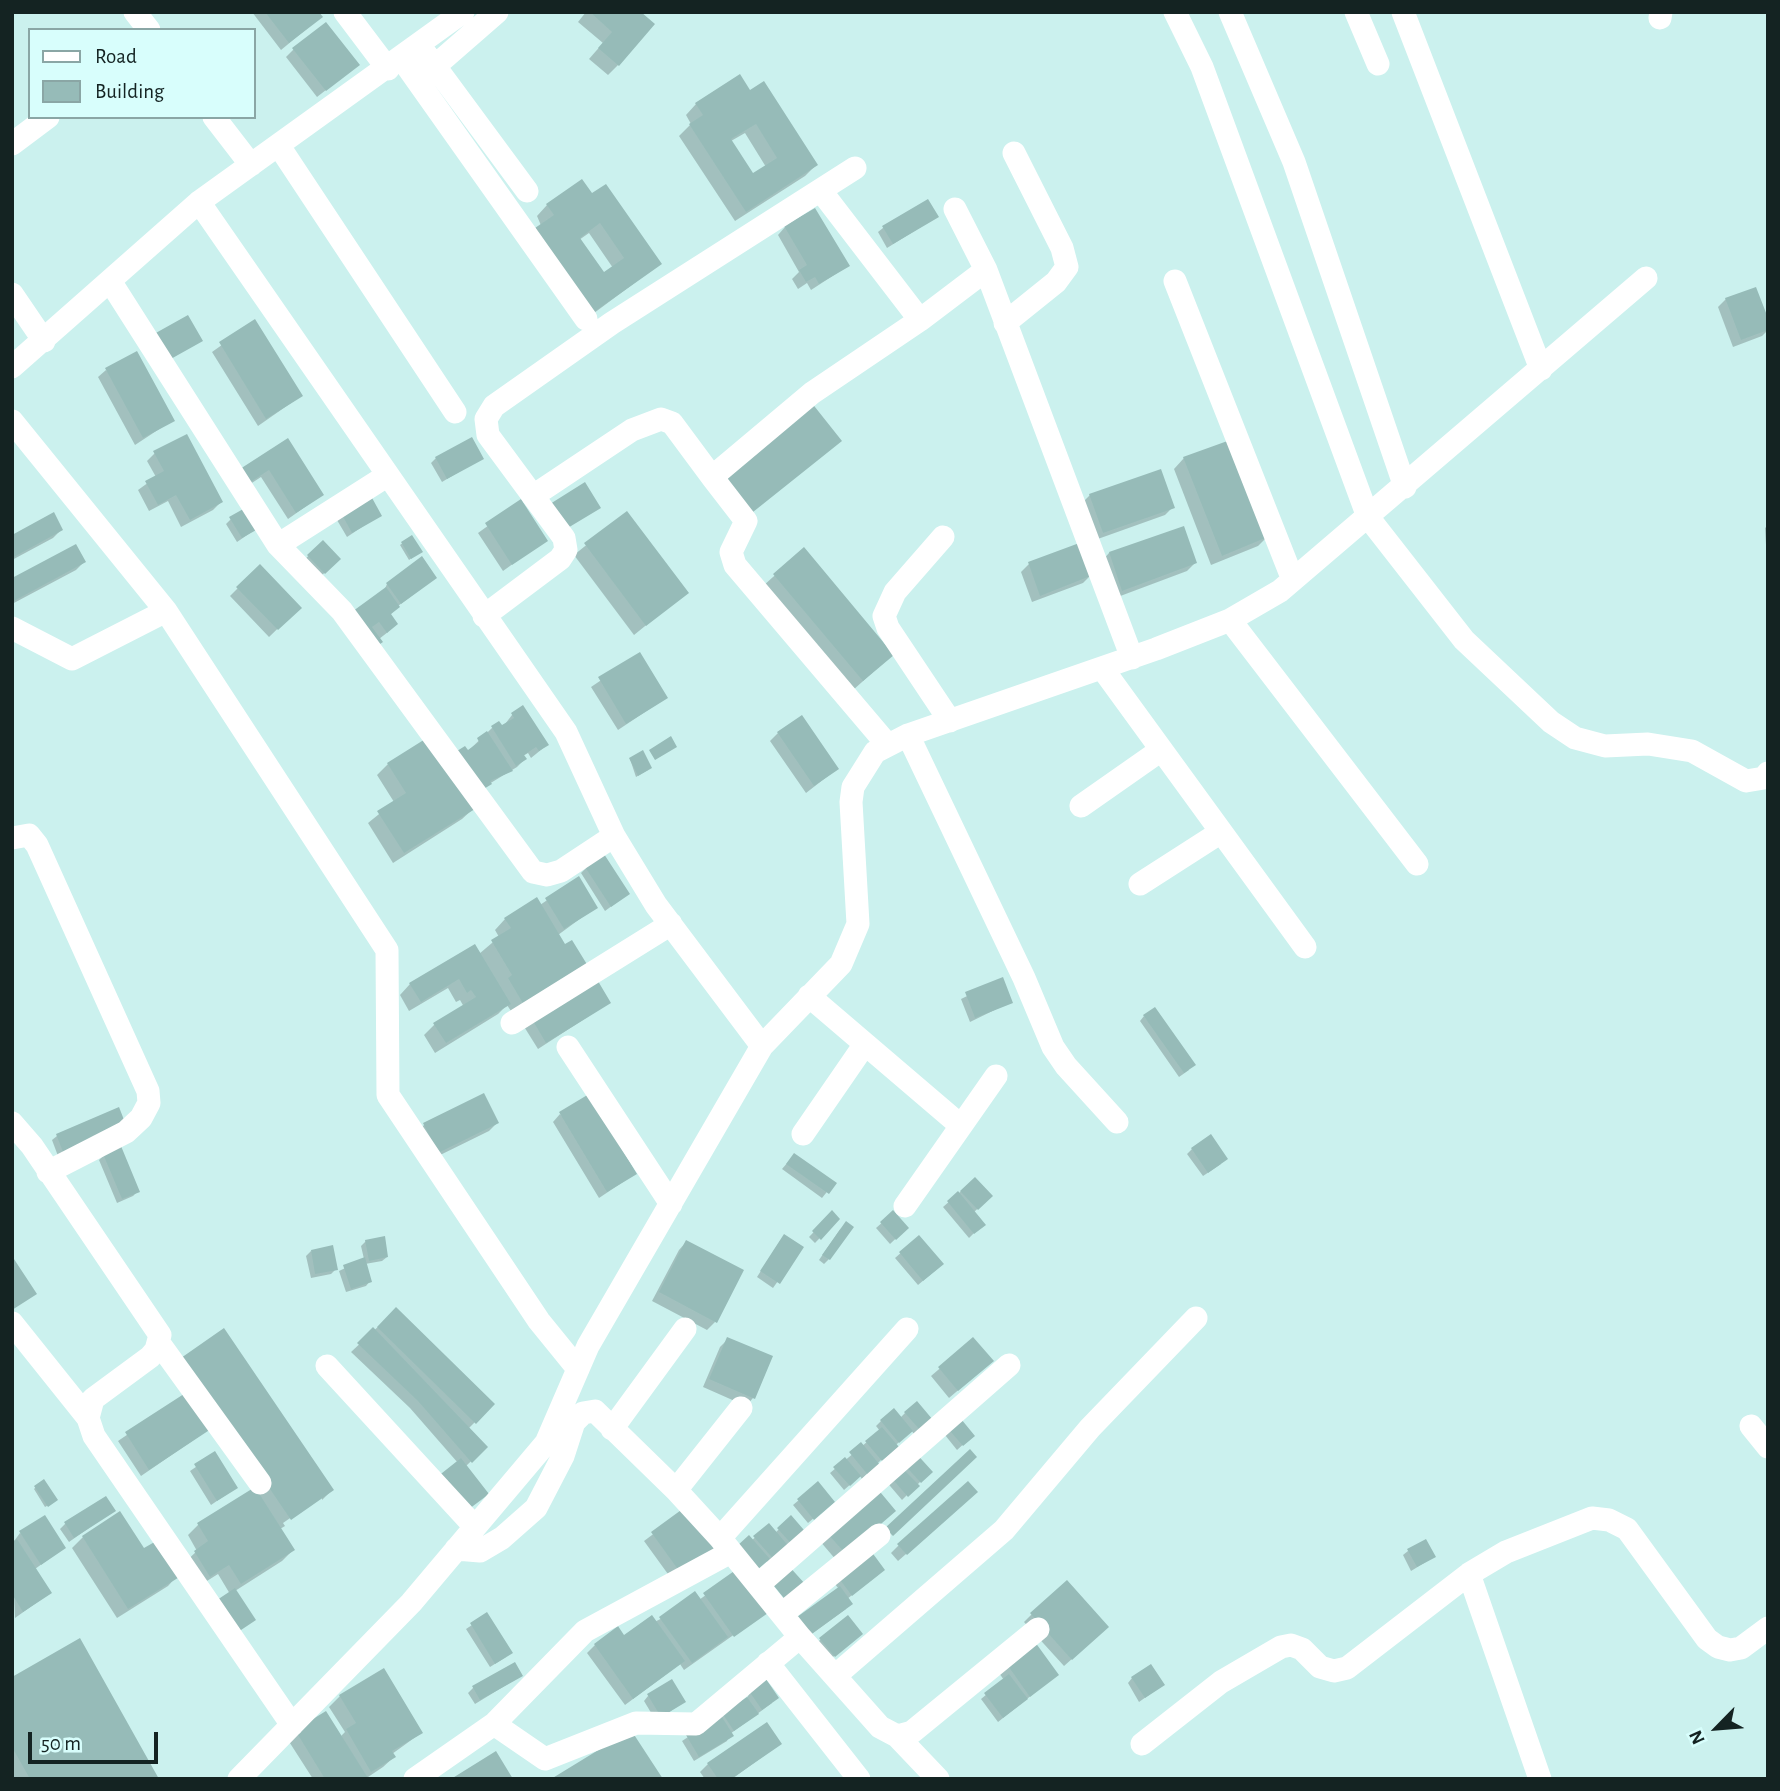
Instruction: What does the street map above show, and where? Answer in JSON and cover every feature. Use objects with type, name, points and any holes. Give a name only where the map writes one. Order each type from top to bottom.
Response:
[{"type":"street","points":[[135,12],[147,28]]},
{"type":"street","points":[[345,12],[403,58],[586,319]]},
{"type":"street","points":[[12,367],[199,202],[403,58],[463,12]]},
{"type":"street","points":[[435,66],[497,12]]},
{"type":"street","points":[[1175,12],[1202,67],[1368,517],[1464,640],[1551,722],[1575,738],[1605,746],[1648,744],[1692,751],[1746,780],[1764,778],[1768,773]]},
{"type":"street","points":[[1230,12],[1294,162],[1405,486]]},
{"type":"street","points":[[1356,12],[1378,64]]},
{"type":"street","points":[[1403,12],[1541,369]]},
{"type":"street","points":[[403,58],[435,66],[527,191]]},
{"type":"street","points":[[12,144],[45,119]]},
{"type":"street","points":[[216,119],[251,165]]},
{"type":"street","points":[[279,146],[455,412]]},
{"type":"street","points":[[1005,323],[1056,282],[1067,267],[1062,248],[1014,153]]},
{"type":"street","points":[[484,615],[560,559],[566,550],[564,538],[488,435],[486,419],[494,406],[612,323],[855,168]]},
{"type":"street","points":[[821,191],[920,320]]},
{"type":"street","points":[[199,202],[566,732],[614,836],[671,924],[762,1046]]},
{"type":"street","points":[[955,209],[986,271],[1132,658]]},
{"type":"street","points":[[712,477],[812,393],[920,320],[986,271]]},
{"type":"street","points":[[239,1779],[411,1603],[546,1443],[588,1346],[762,1046],[841,964],[858,924],[851,802],[861,770],[875,752],[886,743],[1132,658],[1230,620],[1293,580],[1646,278]]},
{"type":"street","points":[[110,281],[278,545],[342,611],[533,872],[547,875],[561,871],[614,836]]},
{"type":"street","points":[[1175,281],[1293,580]]},
{"type":"street","points":[[12,294],[44,341]]},
{"type":"street","points":[[533,496],[632,430],[661,419],[672,423],[746,522],[732,552],[735,565],[886,743]]},
{"type":"street","points":[[12,421],[166,611],[387,950],[388,1095],[539,1321],[578,1370]]},
{"type":"street","points":[[278,545],[388,475]]},
{"type":"street","points":[[943,537],[895,592],[884,616],[888,628],[950,721]]},
{"type":"street","points":[[12,628],[72,659],[166,611]]},
{"type":"street","points":[[1230,620],[1417,864]]},
{"type":"street","points":[[1102,668],[1305,947]]},
{"type":"street","points":[[908,735],[1054,1046],[1066,1066],[1117,1122]]},
{"type":"street","points":[[1081,806],[1161,750]]},
{"type":"street","points":[[1140,884],[1221,832]]},
{"type":"street","points":[[12,838],[29,835],[37,845],[148,1091],[149,1103],[145,1111],[127,1132],[48,1172]]},
{"type":"street","points":[[512,1023],[671,924]]},
{"type":"street","points":[[809,996],[960,1125]]},
{"type":"street","points":[[803,1134],[865,1044]]},
{"type":"street","points":[[568,1047],[671,1204]]},
{"type":"street","points":[[905,1206],[996,1076]]},
{"type":"street","points":[[12,1123],[156,1327],[159,1343],[260,1483]]},
{"type":"street","points":[[835,1676],[1004,1530],[1090,1428],[1196,1318]]},
{"type":"street","points":[[12,1323],[88,1418],[94,1436],[292,1725]]},
{"type":"street","points":[[612,1429],[685,1329]]},
{"type":"street","points":[[417,1778],[494,1724],[584,1631],[725,1545],[907,1329]]},
{"type":"street","points":[[88,1418],[93,1399],[150,1357],[159,1343]]},
{"type":"street","points":[[758,1585],[1009,1365]]},
{"type":"street","points":[[327,1366],[475,1527]]},
{"type":"street","points":[[676,1490],[741,1408]]},
{"type":"street","points":[[456,1549],[480,1551],[502,1538],[536,1508],[563,1456],[574,1422],[583,1413],[595,1411],[676,1490],[880,1727],[897,1735],[938,1779]]},
{"type":"street","points":[[1751,1426],[1768,1447]]},
{"type":"street","points":[[1142,1744],[1221,1682],[1281,1647],[1291,1645],[1302,1649],[1320,1667],[1334,1671],[1347,1668],[1469,1574],[1506,1552],[1592,1518],[1609,1520],[1627,1530],[1707,1639],[1718,1647],[1730,1650],[1741,1647],[1768,1628]]},
{"type":"street","points":[[782,1614],[879,1535]]},
{"type":"street","points":[[1469,1574],[1540,1779]]},
{"type":"street","points":[[897,1735],[912,1732],[1038,1629]]},
{"type":"street","points":[[494,1724],[545,1759],[636,1723],[696,1724],[800,1637]]},
{"type":"street","points":[[768,1663],[859,1779]]},
{"type":"building","points":[[265,12],[319,12],[323,17],[289,43]]},
{"type":"building","points":[[590,12],[641,12],[655,24],[619,66],[598,48],[612,32]]},
{"type":"building","points":[[326,22],[360,65],[326,91],[292,48]]},
{"type":"building","points":[[740,74],[750,90],[764,81],[818,165],[746,212],[689,124],[703,115],[695,103]],"holes":[[[756,124],[777,158],[753,173],[731,139]]]},
{"type":"building","points":[[582,179],[592,193],[606,184],[662,264],[594,312],[535,228],[554,215],[546,204]],"holes":[[[600,223],[624,258],[604,272],[580,238]]]},
{"type":"building","points":[[928,199],[939,217],[893,244],[882,226]]},
{"type":"building","points":[[815,208],[850,266],[819,284],[815,277],[806,282],[799,270],[807,265],[784,226]]},
{"type":"building","points":[[1756,287],[1768,318],[1768,330],[1741,340],[1725,298]]},
{"type":"building","points":[[188,315],[203,341],[169,360],[154,334]]},
{"type":"building","points":[[255,319],[303,396],[266,419],[219,342]]},
{"type":"building","points":[[137,351],[175,421],[143,438],[105,368]]},
{"type":"building","points":[[811,402],[842,441],[748,516],[717,477]]},
{"type":"building","points":[[187,434],[223,502],[190,520],[176,495],[158,505],[145,481],[164,471],[153,451]]},
{"type":"building","points":[[472,437],[484,459],[447,479],[435,457]]},
{"type":"building","points":[[288,438],[324,495],[296,513],[269,470],[249,483],[240,469]]},
{"type":"building","points":[[1233,439],[1270,536],[1222,556],[1183,457]]},
{"type":"building","points":[[1161,469],[1175,508],[1103,533],[1089,494]]},
{"type":"building","points":[[585,482],[601,508],[566,529],[550,504]]},
{"type":"building","points":[[371,496],[382,516],[352,533],[341,513]]},
{"type":"building","points":[[521,499],[548,541],[512,565],[485,523]]},
{"type":"building","points":[[245,508],[258,529],[242,538],[229,517]]},
{"type":"building","points":[[627,511],[689,593],[646,626],[584,543]]},
{"type":"building","points":[[54,512],[63,530],[12,558],[12,535]]},
{"type":"building","points":[[1184,526],[1197,563],[1122,591],[1109,552]]},
{"type":"building","points":[[412,535],[423,552],[411,559],[401,542]]},
{"type":"building","points":[[323,540],[341,559],[325,574],[307,555]]},
{"type":"building","points":[[1082,542],[1093,575],[1040,596],[1028,562]]},
{"type":"building","points":[[76,544],[86,562],[12,602],[12,578]]},
{"type":"building","points":[[804,547],[894,655],[863,681],[773,574]]},
{"type":"building","points":[[422,556],[437,578],[401,604],[386,583]]},
{"type":"building","points":[[260,564],[302,608],[278,630],[236,587]]},
{"type":"building","points":[[386,587],[400,607],[391,614],[398,624],[387,633],[379,622],[372,627],[383,642],[374,648],[349,614]]},
{"type":"building","points":[[640,652],[668,698],[626,724],[598,677]]},
{"type":"building","points":[[523,705],[549,745],[539,751],[536,747],[524,755],[527,759],[516,766],[491,726],[499,721],[502,725],[514,718],[511,713]]},
{"type":"building","points":[[802,715],[839,769],[814,786],[777,732]]},
{"type":"building","points":[[487,731],[513,771],[490,781],[492,784],[482,790],[457,751],[465,746],[468,750],[479,742],[477,738]]},
{"type":"building","points":[[430,736],[475,809],[404,853],[377,811],[406,793],[387,763]]},
{"type":"building","points":[[671,736],[677,747],[655,760],[649,750]]},
{"type":"building","points":[[643,750],[652,768],[638,776],[629,758]]},
{"type":"building","points":[[604,854],[630,894],[611,907],[585,867]]},
{"type":"building","points":[[579,876],[598,908],[564,929],[545,898]]},
{"type":"building","points":[[537,897],[565,944],[572,940],[588,966],[524,1005],[508,978],[512,975],[491,940],[511,928],[504,918]]},
{"type":"building","points":[[475,944],[511,1004],[446,1043],[433,1023],[476,997],[471,990],[467,993],[459,979],[421,1002],[409,983]]},
{"type":"building","points":[[595,976],[611,1003],[546,1043],[530,1016]]},
{"type":"building","points":[[1003,977],[1013,1003],[975,1018],[965,992]]},
{"type":"building","points":[[1155,1007],[1196,1065],[1184,1073],[1143,1015]]},
{"type":"building","points":[[484,1093],[499,1123],[438,1153],[423,1123]]},
{"type":"building","points":[[589,1094],[637,1174],[607,1192],[559,1112]]},
{"type":"building","points":[[119,1107],[126,1125],[63,1152],[56,1134]]},
{"type":"building","points":[[1211,1134],[1228,1159],[1208,1173],[1191,1148]]},
{"type":"building","points":[[121,1146],[140,1192],[122,1199],[103,1154]]},
{"type":"building","points":[[794,1153],[837,1183],[829,1194],[786,1164]]},
{"type":"building","points":[[975,1177],[993,1196],[978,1210],[960,1191]]},
{"type":"building","points":[[958,1191],[986,1225],[974,1234],[947,1201]]},
{"type":"building","points":[[832,1210],[840,1219],[821,1240],[812,1231]]},
{"type":"building","points":[[893,1210],[909,1228],[896,1240],[880,1222]]},
{"type":"building","points":[[846,1221],[854,1227],[830,1260],[822,1255]]},
{"type":"building","points":[[784,1234],[804,1247],[780,1284],[760,1271]]},
{"type":"building","points":[[919,1235],[944,1264],[923,1281],[899,1252]]},
{"type":"building","points":[[385,1236],[388,1257],[369,1261],[365,1240]]},
{"type":"building","points":[[686,1240],[744,1270],[717,1323],[659,1292]]},
{"type":"building","points":[[333,1245],[338,1270],[315,1274],[311,1250]]},
{"type":"building","points":[[12,1256],[37,1294],[12,1310]]},
{"type":"building","points":[[365,1257],[372,1282],[351,1289],[343,1265]]},
{"type":"building","points":[[396,1307],[495,1404],[476,1424],[377,1327]]},
{"type":"building","points":[[373,1327],[488,1447],[472,1463],[418,1401],[357,1343]]},
{"type":"building","points":[[224,1328],[334,1490],[291,1520],[181,1358]]},
{"type":"building","points":[[727,1337],[773,1356],[755,1399],[709,1379]]},
{"type":"building","points":[[973,1337],[994,1361],[958,1391],[938,1367]]},
{"type":"building","points":[[187,1392],[211,1429],[149,1470],[125,1432]]},
{"type":"building","points":[[917,1401],[933,1420],[920,1430],[904,1412]]},
{"type":"building","points":[[894,1408],[913,1431],[899,1443],[880,1420]]},
{"type":"building","points":[[957,1414],[975,1436],[963,1446],[944,1424]]},
{"type":"building","points":[[882,1427],[899,1447],[882,1461],[865,1441]]},
{"type":"building","points":[[861,1442],[880,1465],[868,1475],[849,1452]]},
{"type":"building","points":[[970,1449],[977,1457],[893,1536],[885,1528]]},
{"type":"building","points":[[913,1450],[933,1472],[921,1483],[901,1461]]},
{"type":"building","points":[[215,1451],[238,1488],[217,1501],[194,1464]]},
{"type":"building","points":[[845,1457],[861,1476],[850,1486],[833,1467]]},
{"type":"building","points":[[461,1458],[489,1494],[465,1512],[437,1477]]},
{"type":"building","points":[[900,1466],[920,1486],[908,1497],[888,1474]]},
{"type":"building","points":[[44,1479],[58,1500],[48,1507],[34,1486]]},
{"type":"building","points":[[818,1481],[835,1502],[814,1520],[797,1499]]},
{"type":"building","points":[[968,1481],[978,1492],[907,1555],[897,1544]]},
{"type":"building","points":[[255,1487],[295,1550],[241,1584],[229,1565],[210,1577],[194,1551],[208,1541],[197,1523]]},
{"type":"building","points":[[876,1487],[896,1511],[846,1554],[825,1531]]},
{"type":"building","points":[[106,1496],[116,1511],[74,1538],[64,1522]]},
{"type":"building","points":[[688,1505],[719,1548],[682,1575],[651,1532]]},
{"type":"building","points":[[120,1511],[144,1548],[158,1540],[181,1576],[128,1609],[82,1536]]},
{"type":"building","points":[[45,1515],[66,1548],[41,1565],[19,1531]]},
{"type":"building","points":[[791,1515],[810,1537],[796,1549],[777,1528]]},
{"type":"building","points":[[769,1523],[791,1549],[776,1562],[753,1536]]},
{"type":"building","points":[[749,1535],[770,1559],[757,1570],[737,1546]]},
{"type":"building","points":[[17,1539],[52,1593],[23,1612],[12,1594],[12,1542]]},
{"type":"building","points":[[1426,1539],[1436,1557],[1417,1567],[1407,1549]]},
{"type":"building","points":[[871,1551],[885,1570],[852,1596],[838,1577]]},
{"type":"building","points":[[787,1564],[806,1585],[787,1602],[770,1581]]},
{"type":"building","points":[[737,1569],[768,1613],[734,1637],[703,1593]]},
{"type":"building","points":[[1067,1580],[1109,1627],[1072,1660],[1030,1613]]},
{"type":"building","points":[[840,1586],[853,1604],[810,1635],[797,1617]]},
{"type":"building","points":[[235,1588],[256,1620],[238,1632],[217,1600]]},
{"type":"building","points":[[695,1591],[728,1637],[692,1663],[659,1617]]},
{"type":"building","points":[[487,1612],[513,1653],[495,1664],[470,1623]]},
{"type":"building","points":[[652,1615],[685,1661],[633,1699],[594,1644],[618,1626],[624,1635]]},
{"type":"building","points":[[848,1615],[863,1634],[835,1657],[819,1638]]},
{"type":"building","points":[[80,1638],[159,1779],[30,1779],[12,1747],[12,1677]]},
{"type":"building","points":[[1035,1642],[1059,1675],[1030,1697],[1006,1663]]},
{"type":"building","points":[[515,1662],[523,1676],[480,1700],[472,1686]]},
{"type":"building","points":[[1151,1664],[1165,1685],[1145,1698],[1131,1677]]},
{"type":"building","points":[[384,1668],[423,1733],[392,1751],[396,1757],[371,1772],[346,1729],[356,1723],[339,1695]]},
{"type":"building","points":[[1009,1674],[1028,1699],[1003,1718],[984,1693]]},
{"type":"building","points":[[672,1679],[686,1702],[661,1717],[647,1694]]},
{"type":"building","points":[[766,1679],[779,1698],[762,1710],[749,1691]]},
{"type":"building","points":[[747,1697],[759,1714],[734,1731],[722,1713]]},
{"type":"building","points":[[326,1711],[367,1779],[325,1779],[295,1730]]},
{"type":"building","points":[[720,1714],[734,1736],[699,1757],[686,1735]]},
{"type":"building","points":[[767,1722],[782,1744],[731,1779],[718,1779],[707,1763]]},
{"type":"building","points":[[631,1730],[663,1779],[551,1779]]},
{"type":"building","points":[[496,1751],[513,1779],[451,1779]]}]
